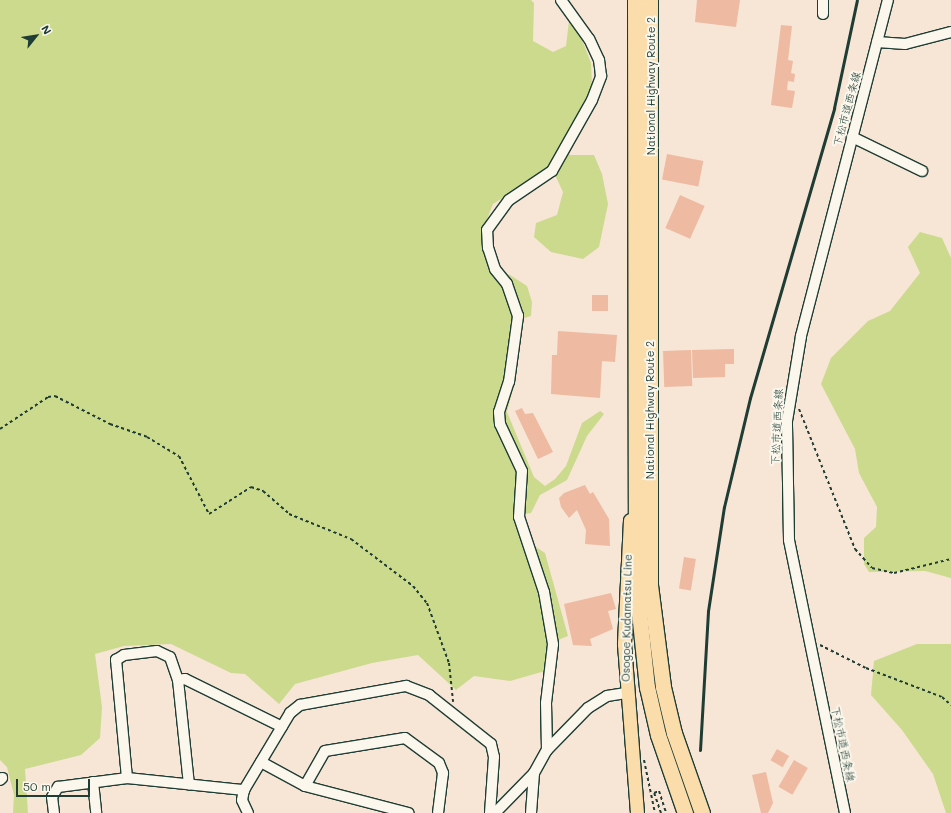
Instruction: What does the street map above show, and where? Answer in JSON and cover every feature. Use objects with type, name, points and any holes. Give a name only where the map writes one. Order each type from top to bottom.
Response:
[{"type":"highway","name":"National Highway Route 2","points":[[635,0],[636,446],[640,642],[658,735],[686,813]]},
{"type":"highway","name":"National Highway Route 2","points":[[650,0],[650,585],[663,687],[674,733],[702,813]]},
{"type":"main road","name":"Osogoe Kudamatsu Line","points":[[636,446],[625,604],[626,693],[637,813]]},
{"type":"street","points":[[547,750],[546,703],[553,644],[544,592],[518,517],[522,471],[500,424],[499,412],[509,382],[518,316],[507,284],[495,269],[488,248],[487,230],[509,200],[552,171],[592,100],[601,76],[600,60],[589,39],[561,0]]},
{"type":"street","points":[[823,0],[823,14]]},
{"type":"street","name":"下松市道西条線","points":[[845,813],[789,540],[790,392],[852,137],[888,0]]},
{"type":"street","points":[[877,42],[905,44],[951,32]]},
{"type":"street","points":[[852,137],[922,171]]},
{"type":"street","points":[[128,778],[116,660],[124,655],[157,651],[170,657],[178,680],[189,784]]},
{"type":"street","points":[[178,680],[185,680],[282,727]]},
{"type":"street","points":[[248,813],[242,800],[244,790],[282,727],[300,706],[406,686],[419,688],[454,713],[491,744],[494,756],[490,813]]},
{"type":"street","points":[[495,813],[534,773],[547,750],[588,708],[607,696],[626,693]]},
{"type":"street","points":[[305,786],[325,750],[405,738],[441,768],[438,813]]},
{"type":"street","points":[[260,762],[305,786],[409,813]]},
{"type":"street","points":[[531,813],[534,773]]},
{"type":"street","points":[[54,813],[52,797],[58,787],[93,782],[128,778],[244,790]]},
{"type":"street","points":[[93,782],[96,813]]},
{"type":"path","points":[[790,392],[810,430],[855,549],[872,568],[894,573],[951,559]]},
{"type":"path","points":[[0,429],[48,397],[55,396],[110,424],[147,437],[179,456],[209,514],[251,487],[263,491],[289,514],[351,539],[413,586],[427,603],[448,663],[454,713]]},
{"type":"path","points":[[809,640],[866,668],[942,697],[951,705]]},
{"type":"path","points":[[646,759],[648,792],[655,813]]},
{"type":"path","points":[[661,813],[654,793],[659,791],[666,813]]},
{"type":"green space","points":[[0,0],[531,0],[534,3],[533,41],[553,52],[566,46],[569,21],[581,37],[591,63],[592,85],[564,143],[570,155],[594,155],[602,174],[608,204],[599,247],[583,259],[551,252],[534,237],[536,223],[557,215],[563,192],[556,177],[544,172],[493,204],[482,232],[484,254],[492,271],[510,275],[527,286],[532,302],[531,316],[512,322],[507,367],[516,378],[507,412],[534,477],[545,486],[555,479],[566,466],[582,423],[600,411],[604,414],[587,436],[567,480],[540,495],[531,513],[515,515],[524,539],[545,553],[568,636],[548,644],[545,671],[510,681],[474,676],[456,690],[418,655],[372,663],[295,684],[279,704],[245,674],[231,673],[171,644],[124,646],[95,654],[102,707],[100,738],[81,755],[25,769],[28,813],[13,813],[14,795],[7,767],[0,760]]},
{"type":"green space","points":[[920,232],[942,238],[951,258],[951,578],[925,571],[869,572],[864,564],[864,538],[876,527],[877,507],[859,473],[855,449],[821,384],[831,358],[868,321],[890,311],[920,273],[908,247]]},
{"type":"green space","points":[[917,644],[951,644],[951,813],[946,813],[933,774],[902,730],[871,695],[874,661]]},
{"type":"building","points":[[697,0],[740,0],[736,27],[695,22]]},
{"type":"building","points":[[781,25],[792,26],[788,60],[793,61],[791,73],[795,74],[794,82],[788,81],[787,90],[795,91],[792,108],[771,105]]},
{"type":"building","points":[[667,154],[703,161],[698,187],[662,180]]},
{"type":"building","points":[[680,195],[705,206],[690,239],[665,228]]},
{"type":"building","points":[[592,295],[608,295],[608,311],[592,311]]},
{"type":"building","points":[[558,331],[617,335],[615,362],[602,361],[600,398],[551,394],[552,355],[557,355]]},
{"type":"building","points":[[734,349],[734,364],[725,364],[725,377],[693,378],[692,350]]},
{"type":"building","points":[[691,350],[692,386],[664,387],[663,351]]},
{"type":"building","points":[[522,408],[525,414],[533,413],[553,452],[538,459],[515,411]]},
{"type":"building","points":[[585,485],[590,494],[593,492],[609,519],[610,546],[585,544],[586,530],[577,510],[569,518],[561,507],[559,498],[564,493]]},
{"type":"building","points":[[684,557],[696,559],[691,590],[679,589]]},
{"type":"building","points":[[611,593],[616,609],[608,611],[613,629],[590,639],[592,646],[573,645],[564,604]]},
{"type":"building","points":[[777,749],[789,756],[783,767],[770,760]]},
{"type":"building","points":[[794,760],[808,768],[792,795],[778,787]]},
{"type":"building","points":[[766,772],[773,803],[768,813],[761,813],[752,775]]},
{"type":"railway","points":[[700,750],[708,611],[724,507],[750,398],[834,108],[857,0]]}]
